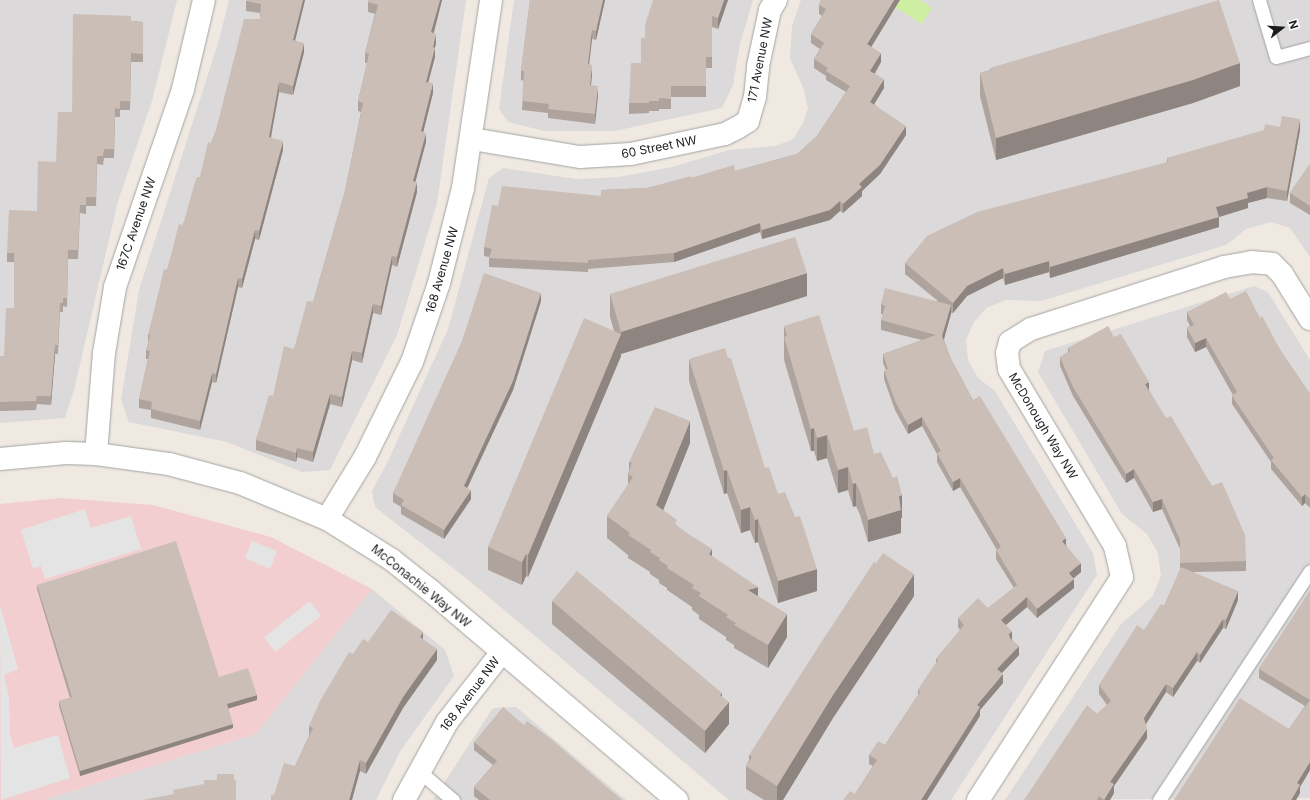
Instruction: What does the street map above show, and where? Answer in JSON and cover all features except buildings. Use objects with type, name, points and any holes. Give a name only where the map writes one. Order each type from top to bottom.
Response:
[{"type":"street","name":"167C Avenue NW","points":[[96,454],[104,353],[116,288],[182,90],[204,0]]},
{"type":"street","name":"168 Avenue NW","points":[[327,519],[365,457],[412,362],[452,236],[472,139],[480,62],[491,0]]},
{"type":"street","name":"171 Avenue NW","points":[[748,121],[755,97],[761,52],[770,10],[776,0]]},
{"type":"street","name":"60 Street NW","points":[[472,139],[580,157],[617,155],[725,134],[748,121]]},
{"type":"street","name":"McDonough Way NW","points":[[978,800],[1122,577],[1115,546],[1009,369],[1007,353],[1010,342],[1031,329],[1224,267],[1251,262],[1272,264],[1282,274],[1310,318]]},
{"type":"street","name":"McConachie Way NW","points":[[0,458],[66,453],[96,454],[147,460],[204,472],[270,494],[327,519],[392,560],[677,800]]},
{"type":"street","name":"168 Avenue NW","points":[[404,800],[447,722],[502,652]]},
{"type":"lane","points":[[1259,0],[1276,58],[1310,48]]},
{"type":"lane","points":[[1159,800],[1310,571]]},
{"type":"lane","points":[[419,771],[453,800]]},
{"type":"shaded area","points":[[0,0],[177,0],[152,101],[118,201],[74,390],[65,418],[0,423]]},
{"type":"shaded area","points":[[229,0],[466,0],[437,203],[397,335],[330,470],[302,472],[227,442],[129,422],[121,400],[139,290],[219,40]]},
{"type":"shaded area","points":[[514,0],[753,0],[740,44],[733,85],[722,108],[614,131],[544,131],[508,122],[499,109]]},
{"type":"shaded area","points":[[801,0],[883,0],[932,8],[920,0],[1310,0],[1310,257],[1290,228],[1271,222],[1246,229],[1226,245],[1041,301],[1006,300],[986,308],[974,322],[966,340],[968,360],[978,378],[995,391],[1093,553],[1097,575],[951,800],[729,800],[471,582],[375,507],[372,491],[388,461],[448,329],[489,178],[503,168],[576,179],[619,177],[672,167],[729,150],[776,146],[793,139],[803,123],[808,108],[803,87],[790,58],[792,26]]},
{"type":"shaded area","points":[[1254,286],[1268,292],[1310,360],[1310,798],[1005,800],[1121,624],[1152,597],[1161,576],[1158,553],[1147,534],[1122,514],[1038,372],[1045,351]]},
{"type":"shaded area","points":[[61,498],[153,505],[271,537],[372,589],[256,734],[43,800],[0,800],[0,504]]},
{"type":"shaded area","points":[[85,509],[91,528],[131,516],[141,549],[45,579],[41,566],[33,569],[21,530]]},
{"type":"shaded area","points":[[252,541],[277,551],[270,569],[245,558]]},
{"type":"shaded area","points":[[372,589],[445,650],[454,676],[401,750],[376,800],[43,800],[256,734]]},
{"type":"shaded area","points":[[310,601],[321,616],[275,652],[264,637]]},
{"type":"shaded area","points":[[0,605],[18,669],[4,675],[9,697],[10,734],[14,748],[58,735],[70,778],[1,800]]},
{"type":"shaded area","points":[[516,707],[626,800],[433,800],[493,708]]},
{"type":"green space","points":[[883,0],[920,0],[932,8],[922,24]]}]
